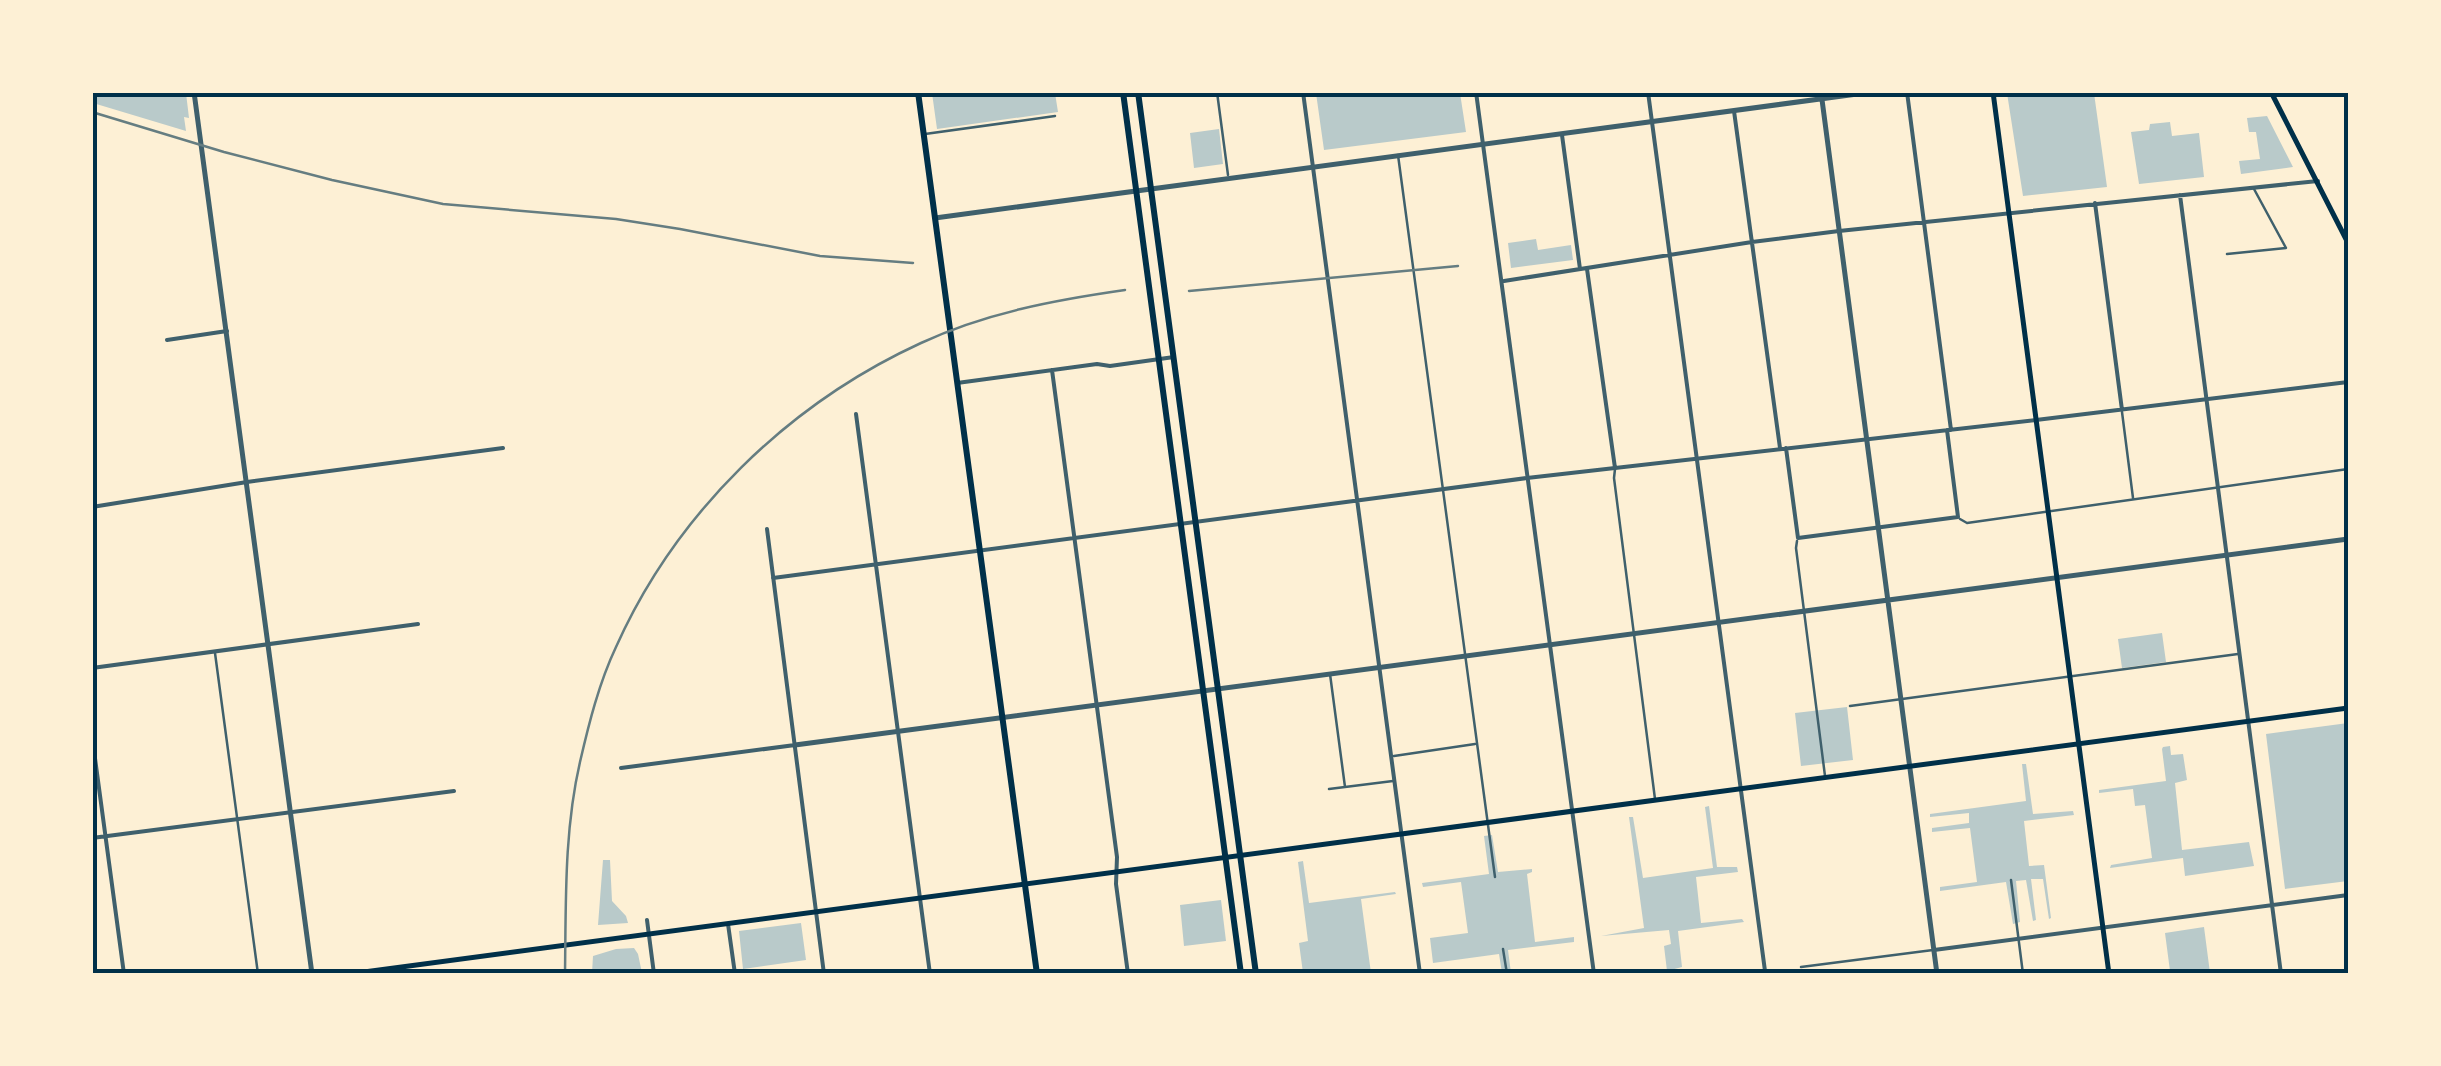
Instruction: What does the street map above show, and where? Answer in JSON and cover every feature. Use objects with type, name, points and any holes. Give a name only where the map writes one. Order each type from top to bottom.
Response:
[{"type":"main road","points":[[918,92],[1036,974]]},
{"type":"main road","points":[[1124,92],[1241,974]]},
{"type":"main road","points":[[1138,92],[1256,974]]},
{"type":"main road","points":[[1993,92],[2109,974]]},
{"type":"main road","points":[[2273,94],[2348,242]]},
{"type":"main road","points":[[349,974],[2348,708]]},
{"type":"street","points":[[194,92],[312,974]]},
{"type":"street","points":[[1217,92],[1228,178]]},
{"type":"street","points":[[1303,92],[1420,974]]},
{"type":"street","points":[[1476,92],[1594,974]]},
{"type":"street","points":[[1648,92],[1765,971],[1748,974]]},
{"type":"street","points":[[935,218],[1872,92]]},
{"type":"street","points":[[1906,92],[1958,517]]},
{"type":"street","points":[[1821,96],[1938,974]]},
{"type":"street","points":[[1734,111],[1798,538],[1796,548],[1825,778]]},
{"type":"street","points":[[924,134],[1055,116]]},
{"type":"street","points":[[1562,134],[1615,468],[1655,800]]},
{"type":"street","points":[[1398,155],[1494,877]]},
{"type":"street","points":[[1502,282],[1839,231],[2318,180]]},
{"type":"street","points":[[2227,254],[2286,248],[2253,187]]},
{"type":"street","points":[[2180,195],[2280,974]]},
{"type":"street","points":[[2095,204],[2133,500]]},
{"type":"street","points":[[167,340],[227,331]]},
{"type":"street","points":[[957,383],[1174,358]]},
{"type":"street","points":[[1052,370],[1117,857],[1116,884],[1128,974]]},
{"type":"street","points":[[773,578],[1442,488],[2348,382]]},
{"type":"street","points":[[856,414],[930,974]]},
{"type":"street","points":[[92,506],[502,448]]},
{"type":"street","points":[[1798,538],[1958,517],[1966,523],[2348,470]]},
{"type":"street","points":[[767,529],[824,974]]},
{"type":"street","points":[[621,768],[2348,539]]},
{"type":"street","points":[[92,668],[418,624]]},
{"type":"street","points":[[215,652],[258,974]]},
{"type":"street","points":[[1850,706],[2240,654]]},
{"type":"street","points":[[1330,673],[1345,787]]},
{"type":"street","points":[[92,736],[124,974]]},
{"type":"street","points":[[1392,757],[1477,744]]},
{"type":"street","points":[[1329,789],[1394,780]]},
{"type":"street","points":[[92,838],[454,791]]},
{"type":"street","points":[[2011,880],[2023,974]]},
{"type":"street","points":[[1801,967],[2348,895]]},
{"type":"street","points":[[647,920],[654,974]]},
{"type":"street","points":[[648,934],[728,922],[735,974]]},
{"type":"street","points":[[1504,948],[1507,974]]},
{"type":"street","points":[[425,963],[426,974]]},
{"type":"shaded area","points":[[92,93],[186,93],[186,131],[93,103]]},
{"type":"shaded area","points":[[932,93],[1055,93],[1058,112],[937,129]]},
{"type":"shaded area","points":[[1316,93],[1460,93],[1466,132],[1324,150]]},
{"type":"shaded area","points":[[2007,93],[2094,93],[2107,187],[2023,196]]},
{"type":"shaded area","points":[[2267,116],[2293,167],[2241,174],[2239,161],[2260,159],[2256,132],[2249,132],[2247,118]]},
{"type":"shaded area","points":[[2170,122],[2172,136],[2199,133],[2204,177],[2139,184],[2131,132],[2149,130],[2150,124]]},
{"type":"shaded area","points":[[1219,129],[1223,164],[1194,168],[1190,133]]},
{"type":"shaded area","points":[[1536,239],[1538,250],[1571,245],[1573,260],[1511,268],[1508,243]]},
{"type":"shaded area","points":[[2162,633],[2166,662],[2122,668],[2118,639]]},
{"type":"shaded area","points":[[1847,707],[1853,760],[1801,766],[1795,713]]},
{"type":"shaded area","points":[[2348,723],[2348,881],[2285,889],[2266,734]]},
{"type":"shaded area","points":[[2170,746],[2171,755],[2183,754],[2187,780],[2175,783],[2182,850],[2249,842],[2254,866],[2185,876],[2183,858],[2110,868],[2152,858],[2145,805],[2135,806],[2133,789],[2099,790],[2166,781],[2162,749]]},
{"type":"shaded area","points":[[2022,764],[2026,764],[2033,814],[2073,811],[2074,815],[2024,821],[2029,866],[2044,865],[2051,918],[2043,879],[2031,879],[2036,920],[2033,921],[2026,880],[2016,881],[2020,922],[2013,924],[2006,882],[1940,891],[1940,887],[1977,882],[1970,828],[1932,832],[1932,828],[1969,823],[1969,813],[1930,814],[2026,801]]},
{"type":"shaded area","points":[[1709,806],[1717,867],[1737,867],[1738,872],[1696,877],[1701,923],[1742,919],[1744,922],[1678,931],[1682,967],[1667,971],[1664,946],[1671,944],[1669,930],[1601,936],[1644,928],[1629,817],[1633,817],[1643,878],[1713,868],[1705,807]]},
{"type":"shaded area","points":[[1492,835],[1498,872],[1532,869],[1527,874],[1535,942],[1574,937],[1574,942],[1508,950],[1511,973],[1502,973],[1499,954],[1433,963],[1430,938],[1468,933],[1461,882],[1423,887],[1422,883],[1489,874],[1484,836]]},
{"type":"shaded area","points":[[603,860],[610,860],[612,901],[628,923],[598,925]]},
{"type":"shaded area","points":[[1303,861],[1309,903],[1395,892],[1361,899],[1371,973],[1303,973],[1299,943],[1308,941],[1298,862]]},
{"type":"shaded area","points":[[1221,900],[1226,941],[1184,946],[1180,905]]},
{"type":"shaded area","points":[[801,923],[806,960],[743,969],[739,931]]},
{"type":"shaded area","points":[[2204,927],[2210,973],[2166,973],[2170,971],[2165,933]]},
{"type":"shaded area","points":[[634,948],[642,973],[592,973],[593,956]]},
{"type":"railway","points":[[92,112],[224,152],[443,204],[616,219],[820,256],[913,263]]},
{"type":"railway","points":[[1189,291],[1458,266]]},
{"type":"railway","points":[[565,974],[571,814],[595,703],[610,661],[641,598],[704,508],[782,431],[872,368],[921,343],[995,316],[1125,290]]}]
